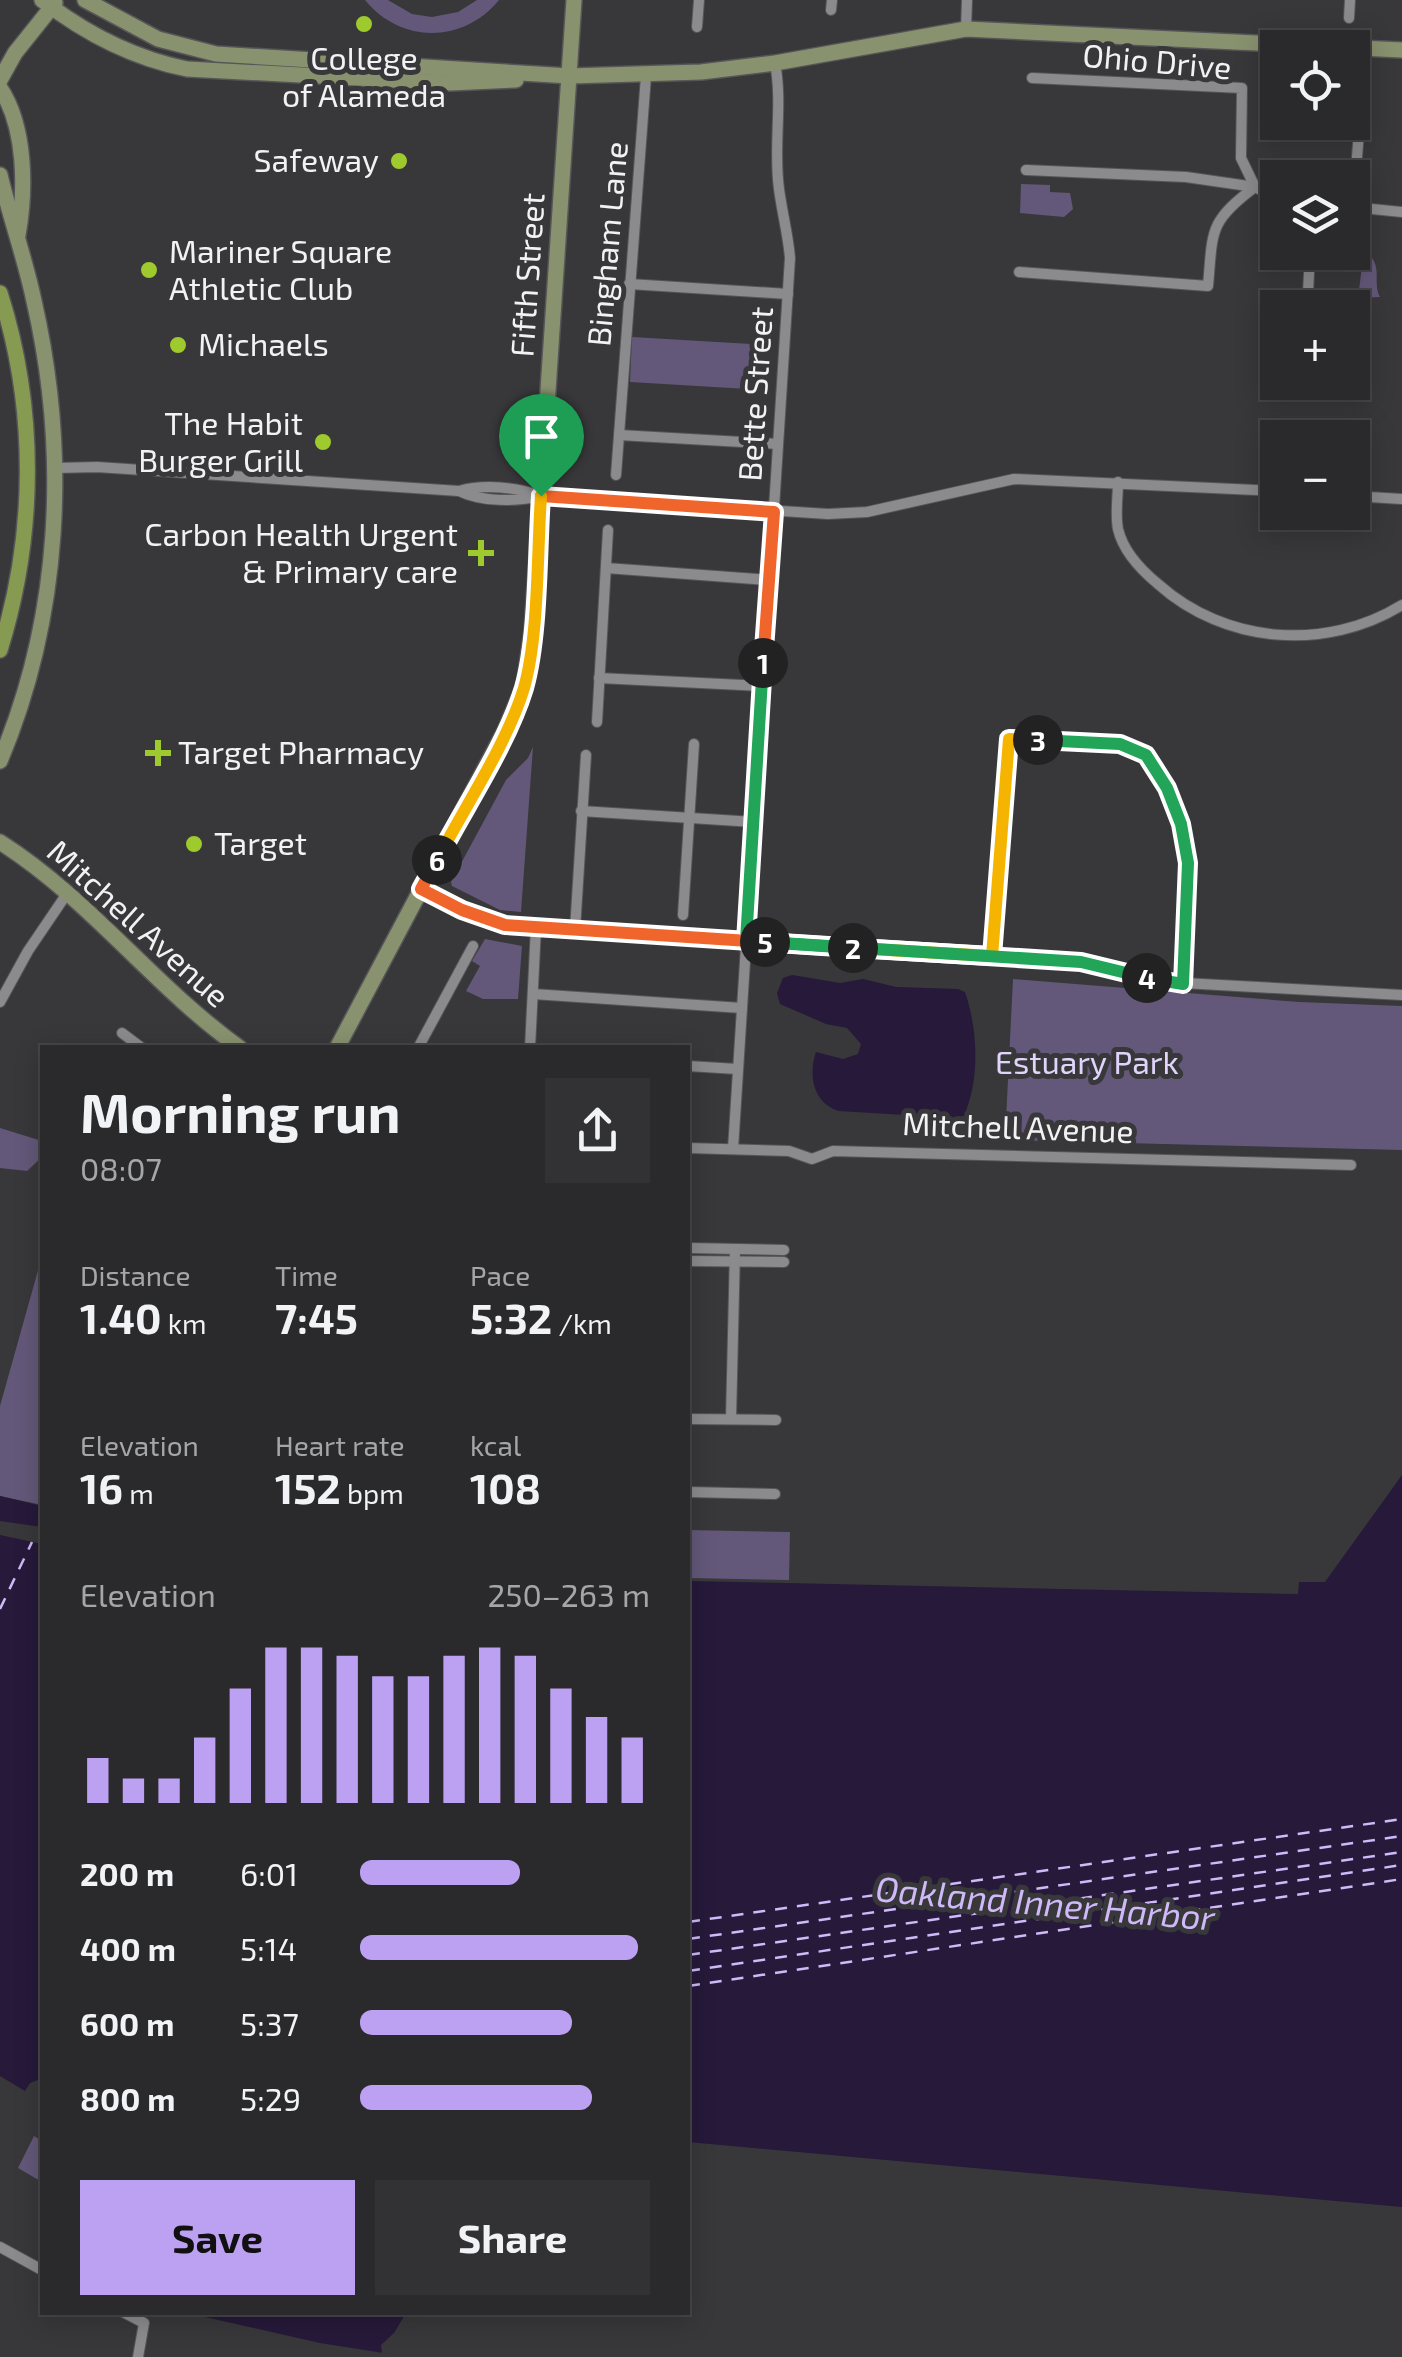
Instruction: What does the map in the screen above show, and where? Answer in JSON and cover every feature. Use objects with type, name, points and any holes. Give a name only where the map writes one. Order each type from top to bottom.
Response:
[{"type":"main road","points":[[0,293],[20,375],[28,466],[23,549],[0,650]]},
{"type":"street","points":[[86,0],[158,39],[216,54],[570,76]]},
{"type":"street","name":"Fifth Street","points":[[339,1045],[506,731],[524,686],[530,650],[574,0]]},
{"type":"street","points":[[697,27],[698,0]]},
{"type":"street","points":[[966,29],[968,0]]},
{"type":"street","points":[[1349,18],[1350,0]]},
{"type":"street","points":[[0,80],[50,3],[87,32],[166,65],[208,72],[450,83],[646,76],[775,63],[966,29],[1402,50]]},
{"type":"street","name":"Bette Street","points":[[733,1149],[788,294],[788,231],[779,189],[781,110],[775,63]]},
{"type":"street","name":"Bingham Lane","points":[[616,475],[646,76]]},
{"type":"street","name":"Ohio Drive","points":[[1032,78],[1242,88],[1241,158],[1255,187]]},
{"type":"street","points":[[0,88],[14,112],[22,208],[18,239]]},
{"type":"street","points":[[1026,170],[1186,177],[1260,190]]},
{"type":"street","points":[[0,174],[40,332],[55,468],[53,545],[44,615],[29,678],[0,761]]},
{"type":"street","points":[[1019,272],[1208,286],[1214,225],[1230,205],[1255,187]]},
{"type":"street","points":[[1370,209],[1402,212]]},
{"type":"street","points":[[628,284],[788,294]]},
{"type":"street","points":[[619,435],[778,444]]},
{"type":"street","points":[[55,468],[97,467],[459,491],[519,490],[541,496],[774,512],[868,512],[1014,479],[1260,490]]},
{"type":"street","points":[[1118,482],[1117,520],[1126,548],[1165,591],[1210,618],[1251,632],[1316,635],[1365,623],[1402,605]]},
{"type":"street","points":[[1370,497],[1402,499]]},
{"type":"street","points":[[596,722],[608,530]]},
{"type":"street","points":[[606,568],[768,580]]},
{"type":"street","points":[[599,678],[762,686]]},
{"type":"street","points":[[992,956],[1009,739],[1120,744],[1146,755],[1175,805],[1186,843],[1183,984]]},
{"type":"street","points":[[683,915],[694,744]]},
{"type":"street","points":[[574,930],[586,755]]},
{"type":"street","points":[[581,810],[754,822]]},
{"type":"street","name":"Mitchell Avenue","points":[[0,842],[68,892],[177,999],[236,1045]]},
{"type":"street","points":[[421,889],[486,920],[536,927],[1098,964],[1183,984],[1402,995]]},
{"type":"street","points":[[0,1002],[26,954],[68,892]]},
{"type":"street","points":[[530,1045],[536,927]]},
{"type":"street","points":[[420,1044],[473,946]]},
{"type":"street","points":[[532,994],[742,1008]]},
{"type":"street","points":[[122,1033],[138,1045]]},
{"type":"street","points":[[690,1066],[737,1069]]},
{"type":"street","name":"Mitchell Avenue","points":[[690,1148],[789,1151],[812,1159],[833,1150],[1351,1165]]},
{"type":"street","points":[[690,1248],[784,1262]]},
{"type":"street","points":[[690,1261],[784,1250]]},
{"type":"street","points":[[731,1419],[735,1255]]},
{"type":"street","points":[[690,1419],[776,1420]]},
{"type":"street","points":[[690,1492],[775,1494]]},
{"type":"street","points":[[0,2248],[40,2269]]},
{"type":"street","points":[[129,2315],[144,2323],[138,2357]]},
{"type":"green space","points":[[365,0],[388,0],[412,14],[432,17],[458,12],[477,0],[499,0],[468,25],[432,33],[396,25]]},
{"type":"green space","points":[[1021,184],[1050,185],[1050,192],[1070,193],[1073,209],[1064,217],[1020,213]]},
{"type":"green space","points":[[1370,260],[1376,267],[1380,297],[1370,297],[1370,290],[1359,290],[1362,270],[1370,270]]},
{"type":"green space","points":[[632,337],[768,345],[766,390],[630,382]]},
{"type":"green space","points":[[533,747],[521,912],[500,910],[451,882],[506,780],[528,758]]},
{"type":"green space","points":[[485,939],[522,946],[518,999],[483,999],[466,991],[480,966],[472,961]]},
{"type":"green space","name":"Estuary Park","points":[[1013,979],[1299,1002],[1402,1006],[1402,1150],[1005,1140]]},
{"type":"green space","points":[[0,1128],[40,1140],[40,1159],[27,1171],[0,1168]]},
{"type":"green space","points":[[40,1263],[40,1505],[0,1496],[0,1406]]},
{"type":"green space","points":[[690,1530],[790,1532],[789,1580],[690,1578]]},
{"type":"green space","points":[[34,2136],[40,2140],[40,2181],[18,2168]]},
{"type":"water","points":[[792,975],[840,983],[863,979],[896,987],[965,992],[973,1022],[975,1054],[973,1086],[964,1116],[839,1111],[823,1102],[813,1079],[816,1052],[843,1059],[858,1054],[861,1044],[847,1028],[826,1024],[780,1004],[777,993],[783,978]]},
{"type":"water","name":"Oakland Inner Harbor","points":[[1402,1475],[1402,2207],[690,2142],[690,1581],[1298,1594],[1299,1582],[1325,1582]]},
{"type":"water","points":[[0,1496],[40,1506],[40,2082],[30,2083],[25,2091],[0,2076]]},
{"type":"water","points":[[196,2315],[413,2315],[390,2354],[320,2343]]},
{"type":"pier","points":[[0,1521],[40,1527],[40,1544],[0,1535]]},
{"type":"pier","points":[[405,2315],[418,2315],[414,2333],[396,2355],[382,2353],[381,2345]]},
{"type":"ferry route","points":[[0,1609],[32,1542]]},
{"type":"ferry route","points":[[690,1922],[1402,1819]]},
{"type":"ferry route","points":[[690,1939],[1402,1836]]},
{"type":"ferry route","points":[[690,1955],[1402,1852]]},
{"type":"ferry route","points":[[690,1971],[1402,1865]]},
{"type":"ferry route","points":[[690,1986],[1402,1879]]},
{"type":"place","name":"College of Alameda","points":[[364,24]]},
{"type":"place","name":"Safeway","points":[[399,161]]},
{"type":"place","name":"Mariner Square Athletic Club","points":[[149,270]]},
{"type":"place","name":"Michaels","points":[[178,345]]},
{"type":"place","name":"The Habit Burger Grill","points":[[323,442]]},
{"type":"place","name":"Carbon Health Urgent & Primary care","points":[[481,553]]},
{"type":"place","name":"Target Pharmacy","points":[[158,753]]},
{"type":"place","name":"Target","points":[[194,844]]},
{"type":"route","points":[[541,496],[524,686],[506,731],[421,889],[462,910],[505,925],[746,941],[1065,960],[1183,984],[1186,843],[1175,805],[1146,755],[1120,744],[1009,739],[992,956],[746,941],[774,512],[541,496]]}]
